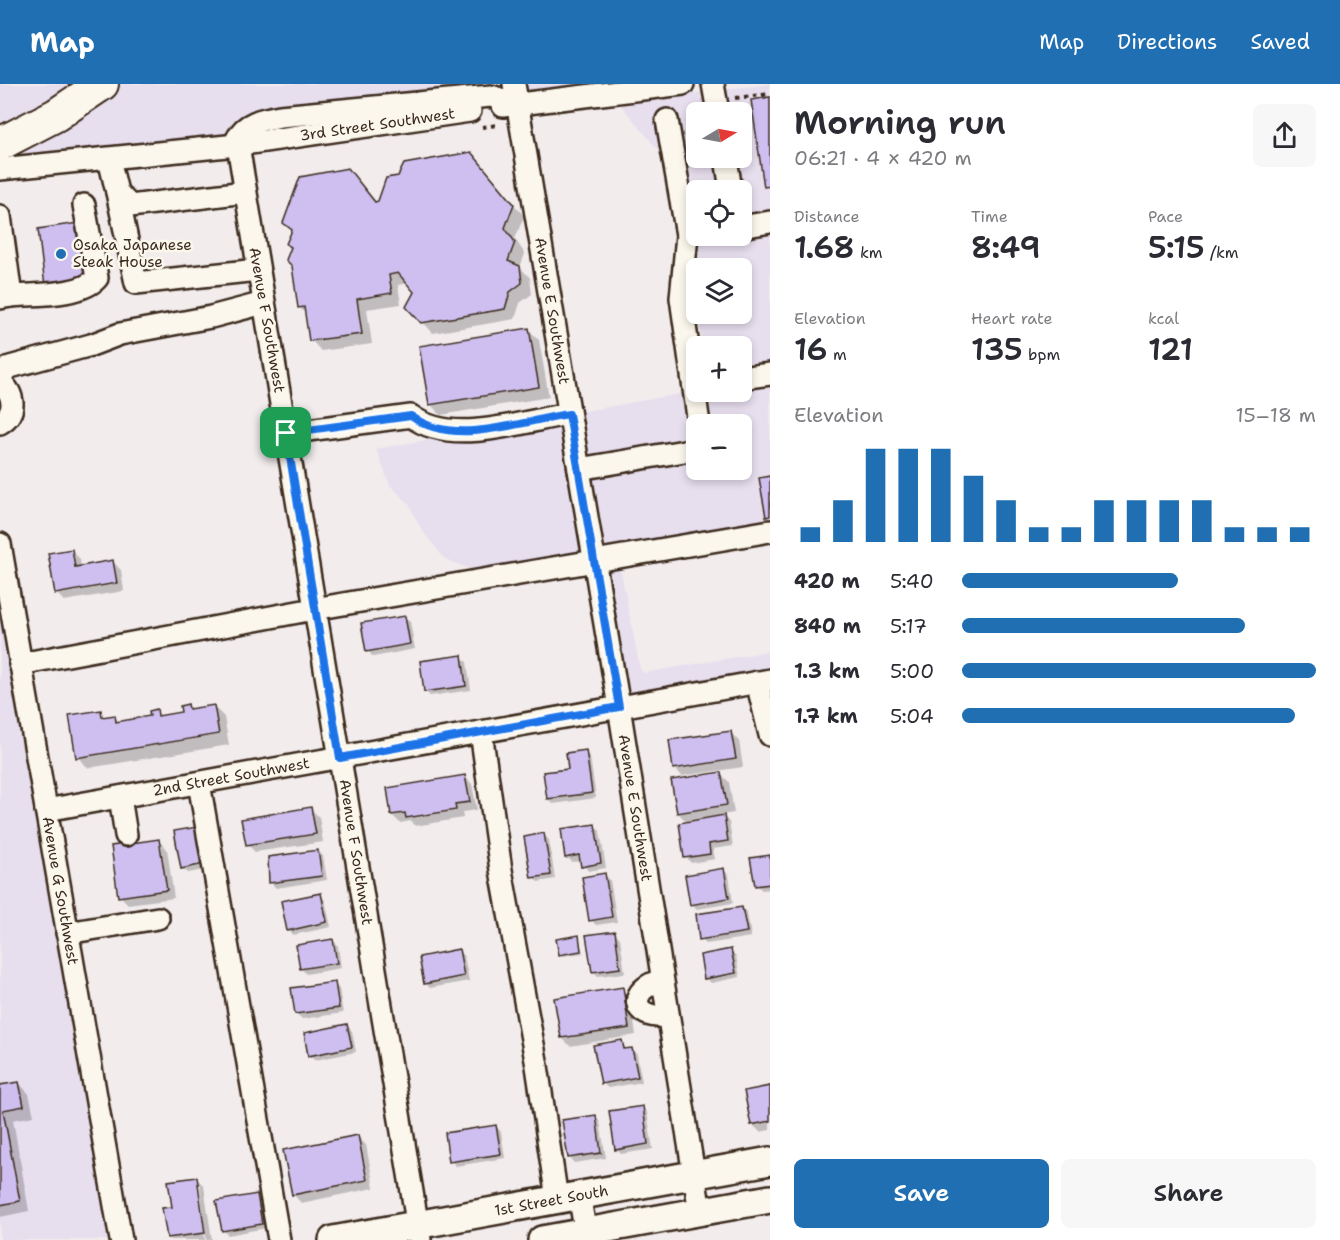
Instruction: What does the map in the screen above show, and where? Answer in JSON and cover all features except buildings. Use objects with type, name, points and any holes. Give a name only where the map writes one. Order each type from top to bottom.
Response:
[{"type":"highway","points":[[0,144],[56,115],[102,84]]},
{"type":"main road","name":"1st Street South","points":[[333,1240],[418,1232],[568,1197],[770,1161]]},
{"type":"main road","points":[[542,1240],[586,1236],[770,1199]]},
{"type":"street","name":"3rd Street Southwest","points":[[0,169],[237,145],[515,94],[683,84]]},
{"type":"street","points":[[713,84],[716,102]]},
{"type":"street","name":"Avenue E Southwest","points":[[515,94],[619,707],[700,1212]]},
{"type":"street","points":[[667,120],[686,207]]},
{"type":"street","name":"Avenue F Southwest","points":[[237,145],[418,1232]]},
{"type":"street","points":[[109,159],[136,283],[258,270]]},
{"type":"street","points":[[117,192],[130,206],[245,192]]},
{"type":"street","points":[[0,216],[5,297],[71,290],[90,285],[97,278],[84,205]]},
{"type":"street","points":[[752,225],[770,222]]},
{"type":"street","points":[[690,246],[681,298],[698,414]]},
{"type":"street","points":[[0,375],[10,367],[91,345],[120,334],[211,317],[264,303]]},
{"type":"street","points":[[752,376],[770,374]]},
{"type":"street","points":[[0,382],[10,394],[13,403],[10,415],[0,423]]},
{"type":"street","points":[[286,433],[411,416],[424,426],[440,431],[474,430],[569,414]]},
{"type":"street","points":[[579,469],[686,451]]},
{"type":"street","points":[[20,664],[314,609],[770,531]]},
{"type":"street","name":"Avenue G Southwest","points":[[0,544],[121,1240]]},
{"type":"street","points":[[764,681],[770,735]]},
{"type":"street","name":"2nd Street Southwest","points":[[46,810],[764,681]]},
{"type":"street","points":[[481,732],[501,870],[537,1066],[568,1197],[586,1236]]},
{"type":"street","points":[[199,783],[279,1240]]},
{"type":"street","points":[[120,797],[126,835]]},
{"type":"street","points":[[67,933],[158,918]]},
{"type":"street","points":[[662,980],[645,986],[639,993],[637,1002],[641,1012],[649,1017],[668,1016]]},
{"type":"shaded area","points":[[0,84],[84,84],[0,133]]},
{"type":"shaded area","points":[[118,84],[503,84],[503,89],[255,112],[239,119],[227,136],[0,159]]},
{"type":"shaded area","points":[[525,84],[600,84],[526,93]]},
{"type":"shaded area","points":[[770,84],[770,539],[619,562],[640,669],[644,673],[770,651],[770,670],[628,695],[580,412],[686,393],[686,402],[752,402],[752,336],[702,336],[699,324],[752,324],[752,258],[686,258],[666,159],[618,102]]},
{"type":"shaded area","points":[[558,416],[584,566],[470,569],[445,559],[421,529],[409,504],[390,485],[376,449]]},
{"type":"shaded area","points":[[0,544],[121,1240],[0,1240]]},
{"type":"place","name":"Osaka Japanese Steak House","points":[[61,254]]},
{"type":"route","points":[[569,414],[619,707],[340,758],[286,433],[411,416],[424,426],[440,431],[474,430],[569,414]]}]
